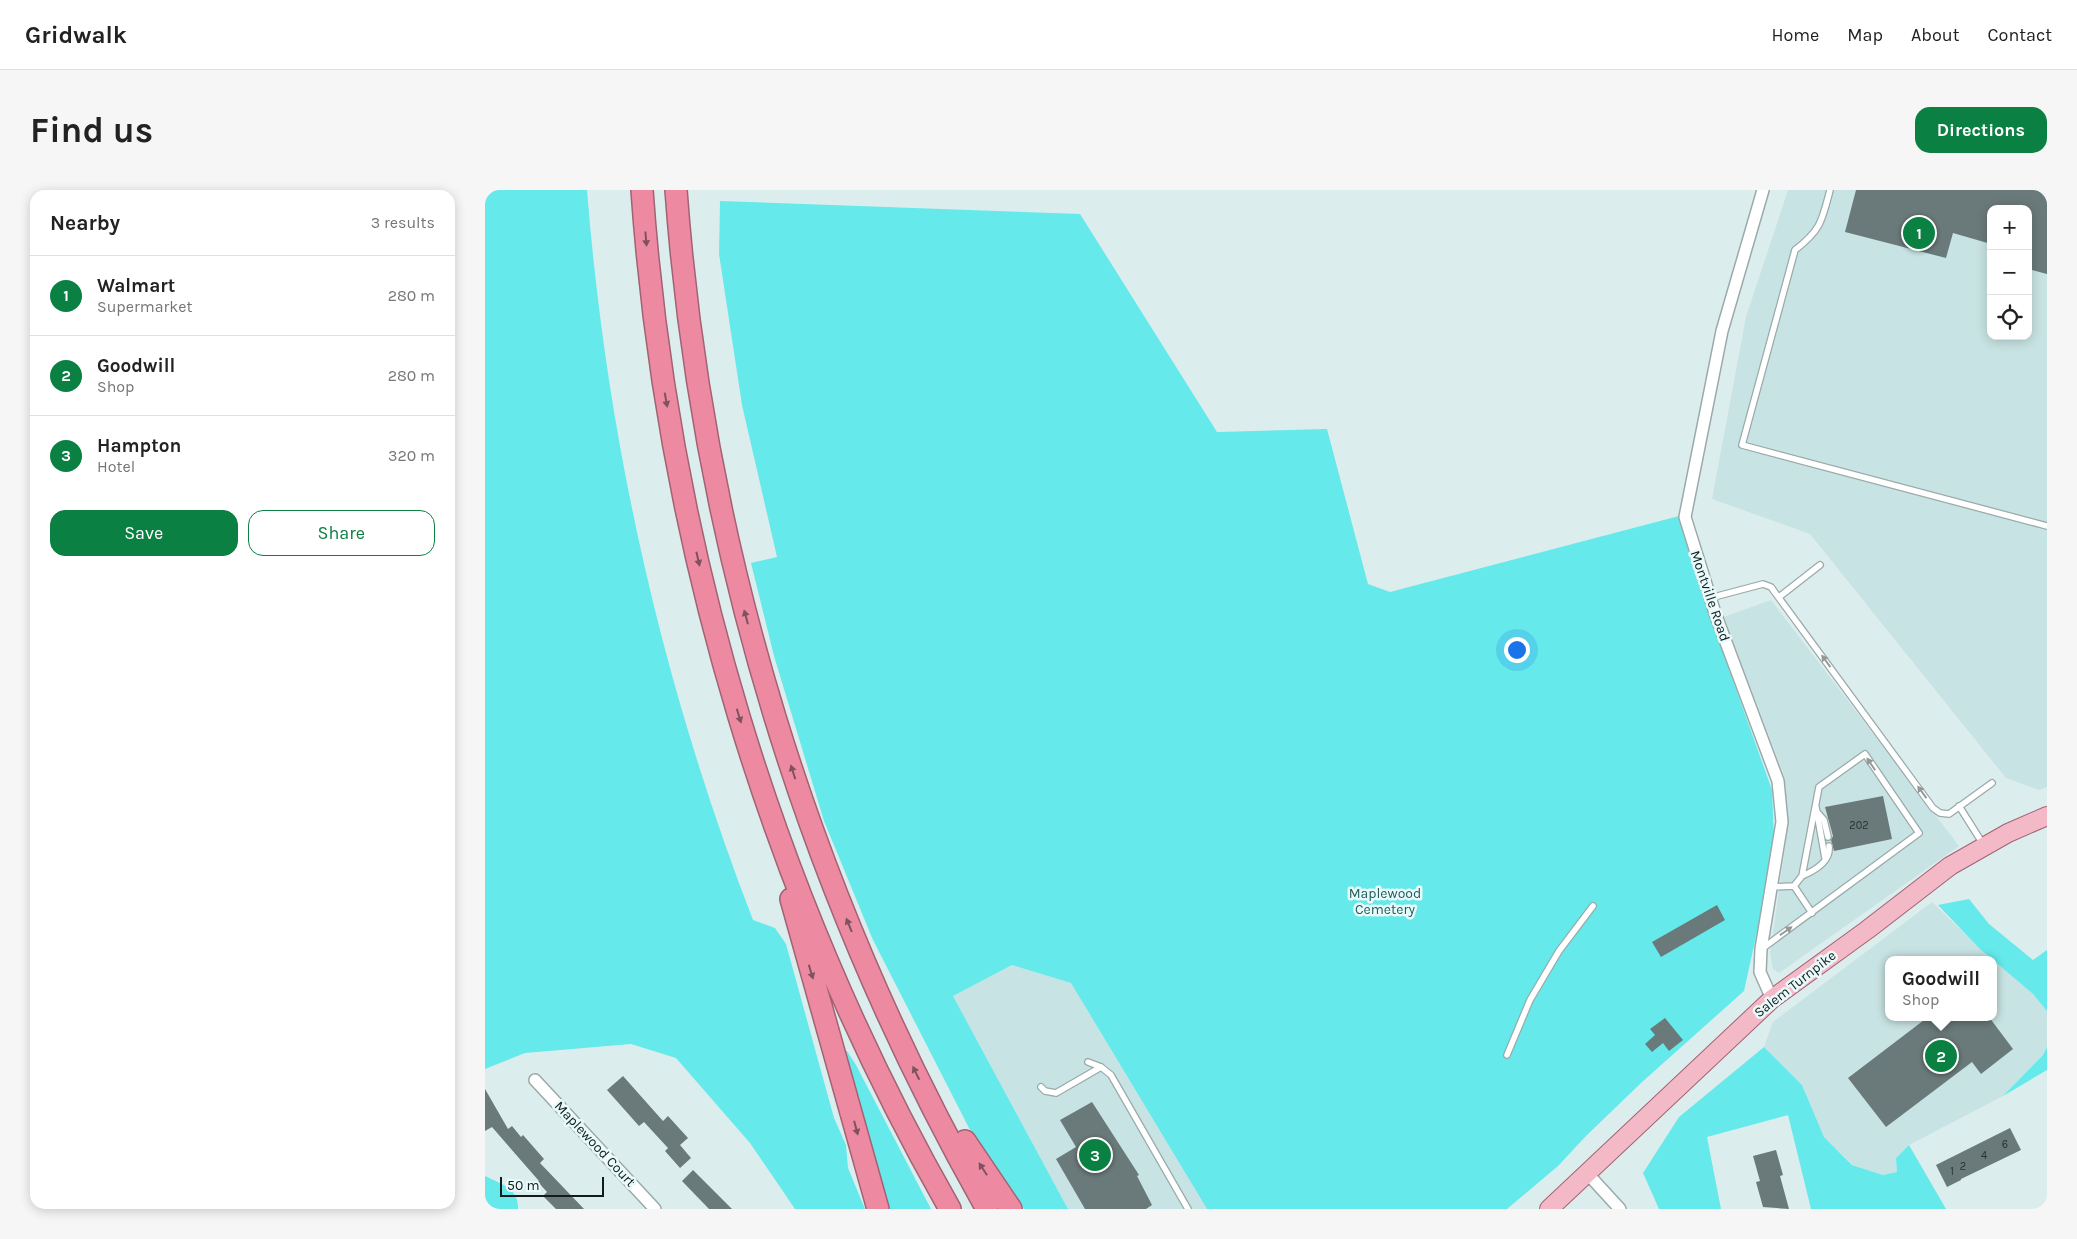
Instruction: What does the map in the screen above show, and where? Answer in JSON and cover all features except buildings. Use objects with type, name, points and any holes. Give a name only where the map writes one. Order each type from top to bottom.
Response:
[{"type":"highway","points":[[642,190],[658,346],[691,531],[732,692],[756,772],[786,856],[863,1042],[905,1126],[950,1209]]},
{"type":"highway","points":[[676,190],[687,310],[707,440],[730,553],[759,662],[797,785],[833,884],[879,996],[931,1103],[987,1209]]},
{"type":"highway","points":[[786,856],[794,913],[878,1209]]},
{"type":"highway","points":[[931,1103],[959,1132],[1011,1209]]},
{"type":"main road","name":"Salem Turnpike","points":[[1549,1209],[1771,999],[1867,930],[1950,866],[1984,846],[2047,816]]},
{"type":"street","name":"Montville Road","points":[[1763,190],[1722,331],[1685,518],[1710,598],[1778,782],[1782,822],[1761,949],[1760,972],[1771,999]]},
{"type":"street","name":"Maplewood Court","points":[[535,1080],[655,1209]]},
{"type":"street","points":[[1587,1173],[1620,1209]]},
{"type":"lane","points":[[1830,190],[1822,222],[1813,236],[1795,250],[1742,446],[2047,526]]},
{"type":"lane","points":[[1779,597],[1820,565]]},
{"type":"lane","points":[[1710,598],[1763,584],[1771,588],[1933,808],[1949,814],[1992,783]]},
{"type":"lane","points":[[1761,949],[1919,833],[1865,754],[1819,787],[1802,876]]},
{"type":"lane","points":[[1815,802],[1825,858]]},
{"type":"lane","points":[[1959,806],[1984,846]]},
{"type":"lane","points":[[1817,812],[1824,820],[1828,837]]},
{"type":"lane","points":[[1771,887],[1794,886],[1802,876],[1819,868],[1830,850],[1829,846]]},
{"type":"lane","points":[[1794,886],[1812,913]]},
{"type":"lane","points":[[1507,1055],[1530,1000],[1559,951],[1593,906]]},
{"type":"lane","points":[[1088,1062],[1101,1067],[1111,1075],[1188,1209]]},
{"type":"lane","points":[[1041,1087],[1045,1091],[1056,1093],[1101,1067]]},
{"type":"shaded area","points":[[1788,190],[2047,190],[2047,787],[2039,790],[2006,778],[1810,534],[1712,499],[1746,317]]},
{"type":"shaded area","points":[[1771,600],[1959,846],[1779,973],[1773,969],[1770,954],[1789,820],[1784,775],[1724,617]]},
{"type":"shaded area","points":[[1932,902],[1988,956],[1885,956],[1885,1021],[1997,1021],[1997,964],[2033,994],[2047,1011],[2047,1047],[2043,1055],[2003,1096],[1909,1145],[1896,1158],[1897,1172],[1883,1175],[1853,1165],[1824,1137],[1802,1085],[1764,1047],[1773,1022]]},
{"type":"shaded area","points":[[1012,965],[1071,983],[1207,1209],[1068,1209],[953,996]]},
{"type":"green space","points":[[485,190],[587,190],[596,284],[624,469],[643,561],[666,652],[691,742],[753,920],[775,928],[786,944],[834,1118],[846,1145],[848,1168],[865,1209],[795,1209],[750,1143],[676,1058],[631,1044],[525,1053],[485,1069]]},
{"type":"green space","name":"Maplewood Cemetery","points":[[720,201],[1080,214],[1217,432],[1327,429],[1368,584],[1390,592],[1679,516],[1694,571],[1772,790],[1774,837],[1762,909],[1744,991],[1641,1083],[1558,1166],[1507,1209],[1207,1209],[1071,983],[1012,965],[953,996],[1068,1209],[1024,1209],[969,1128],[873,940],[824,821],[774,656],[751,563],[777,557],[742,405],[719,254]]},
{"type":"green space","points":[[1969,899],[1989,924],[2033,960],[2047,950],[2047,1011],[2033,994],[1997,963],[1997,956],[1988,956],[1980,949],[1938,905]]},
{"type":"green space","points":[[1764,1047],[1802,1085],[1824,1137],[1852,1165],[1883,1175],[1897,1172],[1896,1158],[1909,1145],[1946,1209],[1811,1209],[1788,1115],[1707,1137],[1721,1209],[1659,1209],[1643,1173],[1679,1117]]},
{"type":"green space","points":[[2047,1047],[2047,1070],[2003,1096],[2043,1055]]},
{"type":"green space","points":[[844,1051],[847,1051],[856,1065],[931,1209],[886,1209]]},
{"type":"green space","points":[[485,1176],[503,1184],[512,1191],[518,1202],[518,1209],[485,1209]]},
{"type":"place","name":"Walmart","points":[[1919,233]]},
{"type":"place","name":"Goodwill","points":[[1941,1056]]},
{"type":"place","name":"Hampton","points":[[1095,1155]]}]
